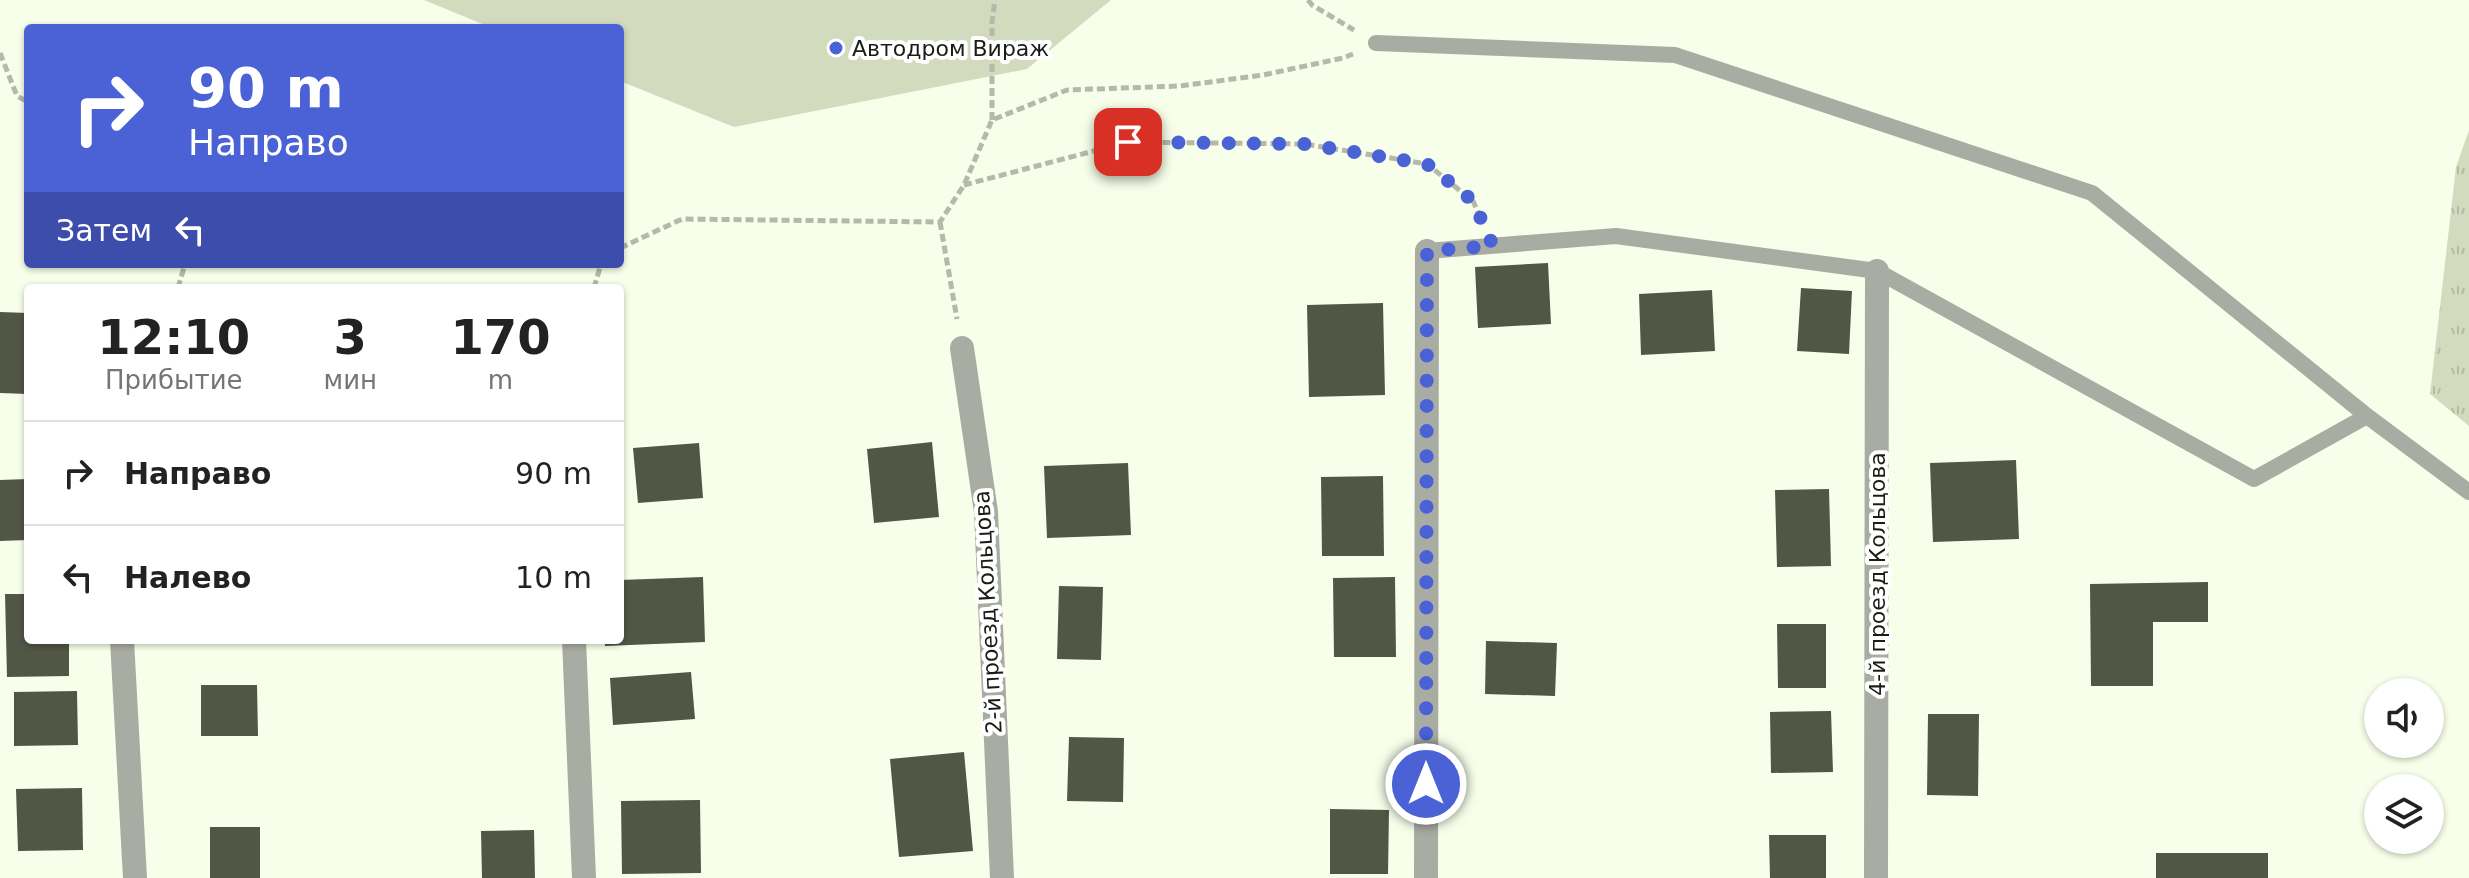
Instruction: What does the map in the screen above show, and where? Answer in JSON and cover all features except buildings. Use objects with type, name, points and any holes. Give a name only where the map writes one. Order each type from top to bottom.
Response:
[{"type":"street","points":[[1426,878],[1427,251]]},
{"type":"street","name":"4-й проезд Кольцова","points":[[1876,878],[1877,271]]},
{"type":"street","name":"2-й проезд Кольцова","points":[[962,348],[986,512],[1002,878]]},
{"type":"street","points":[[122,644],[135,878]]},
{"type":"street","points":[[574,644],[584,878]]},
{"type":"lane","points":[[1376,43],[1675,55],[2092,193],[2367,416],[2469,492]]},
{"type":"lane","points":[[1427,251],[1616,236],[1877,271],[2254,479],[2367,416]]},
{"type":"path","points":[[962,348],[940,222],[964,185],[992,120],[992,22],[995,0]]},
{"type":"path","points":[[1308,0],[1376,43]]},
{"type":"path","points":[[992,120],[1067,90],[1180,86],[1263,75],[1343,58],[1376,43]]},
{"type":"path","points":[[0,53],[17,96],[24,100]]},
{"type":"path","points":[[964,185],[1128,142],[1305,144],[1427,164],[1473,201],[1493,246]]},
{"type":"path","points":[[624,246],[682,219],[940,222]]},
{"type":"green space","name":"Автодром Вираж","points":[[424,0],[1111,0],[1027,69],[734,127],[624,83],[624,24],[482,24]]},
{"type":"green space","points":[[2469,130],[2469,426],[2430,394],[2456,167]]},
{"type":"place","name":"Автодром Вираж","points":[[836,48]]},
{"type":"route","points":[[1128,142],[1305,144],[1427,164],[1473,201],[1493,246],[1427,251],[1426,784]]}]
